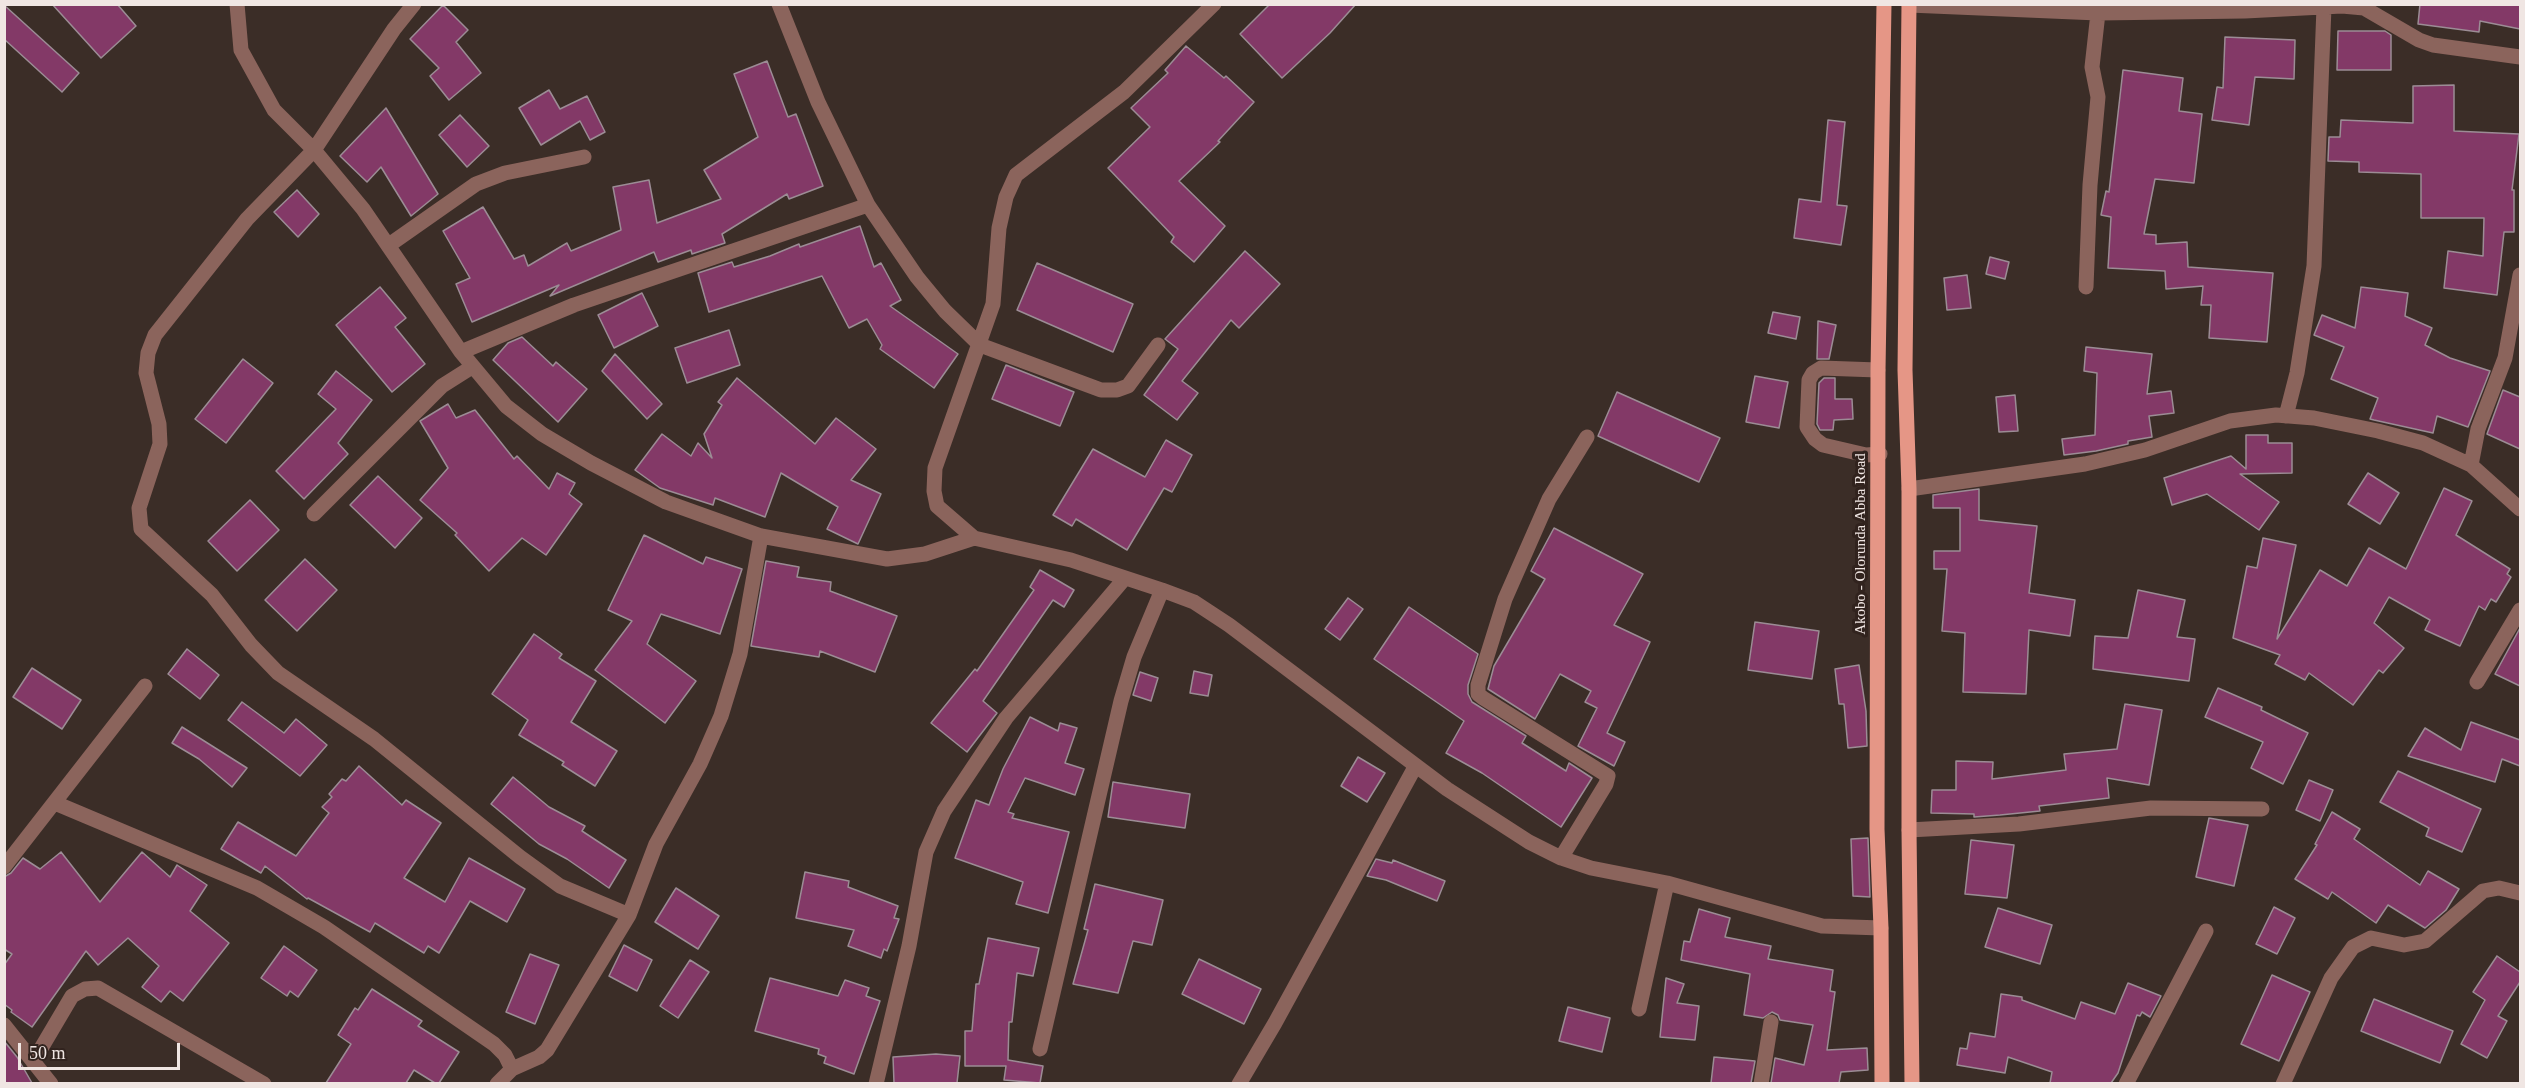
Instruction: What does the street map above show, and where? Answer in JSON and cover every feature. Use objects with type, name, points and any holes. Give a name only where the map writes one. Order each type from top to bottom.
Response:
[{"type":"main road","name":"Akobo - Olorunda Abba Road","points":[[1882,1083],[1881,928],[1877,829],[1880,454],[1878,370],[1884,4]]},
{"type":"main road","points":[[1909,5],[1905,370],[1909,489],[1912,1083]]},
{"type":"street","points":[[237,4],[241,50],[274,110],[314,150],[389,245],[472,367],[506,406],[542,434],[591,463],[666,502],[761,536],[887,559],[925,554],[974,538]]},
{"type":"street","points":[[414,4],[394,29],[314,150],[247,219],[155,335],[148,353],[146,373],[159,424],[160,444],[139,508],[141,530],[212,595],[278,673],[374,740],[520,857],[560,886],[629,915]]},
{"type":"street","points":[[779,4],[818,102],[868,205],[917,278],[945,311],[980,345],[1101,390],[1117,390],[1128,386],[1158,345]]},
{"type":"street","points":[[1214,4],[1124,92],[1016,175],[1006,197],[999,228],[993,304],[935,468],[934,491],[937,506],[974,538],[1071,560],[1194,602],[1229,625],[1415,767],[1529,842],[1561,858],[1591,868],[1668,883],[1822,926],[1881,928]]},
{"type":"street","points":[[1909,5],[2098,13],[2365,6],[2419,40],[2433,45],[2520,57]]},
{"type":"street","points":[[2286,416],[2297,373],[2314,266],[2324,7]]},
{"type":"street","points":[[2086,287],[2090,185],[2098,97],[2092,67],[2098,13]]},
{"type":"street","points":[[389,245],[476,184],[505,173],[584,157]]},
{"type":"street","points":[[461,352],[574,305],[868,205]]},
{"type":"street","points":[[2471,465],[2478,429],[2505,358],[2520,275]]},
{"type":"street","points":[[314,514],[442,387],[472,367]]},
{"type":"street","points":[[1878,370],[1821,368],[1813,373],[1809,380],[1807,427],[1815,439],[1823,445],[1866,455],[1880,454]]},
{"type":"street","points":[[1909,489],[2085,464],[2145,450],[2230,421],[2286,416],[2314,418],[2378,430],[2423,443],[2471,465],[2520,509]]},
{"type":"street","points":[[1561,858],[1606,784],[1608,776],[1482,698],[1478,685],[1505,600],[1549,499],[1587,437]]},
{"type":"street","points":[[497,1083],[512,1069],[539,1057],[547,1050],[629,915],[656,844],[700,764],[721,716],[740,654],[761,536]]},
{"type":"street","points":[[876,1083],[909,946],[926,852],[944,811],[1006,718],[1125,578]]},
{"type":"street","points":[[1040,1049],[1121,701],[1134,657],[1162,590]]},
{"type":"street","points":[[2477,682],[2520,610]]},
{"type":"street","points":[[4,867],[145,686]]},
{"type":"street","points":[[1239,1083],[1275,1023],[1415,767]]},
{"type":"street","points":[[55,803],[257,888],[315,921],[494,1044],[505,1055],[512,1069]]},
{"type":"street","points":[[1909,830],[2019,824],[2151,808],[2262,809]]},
{"type":"street","points":[[1639,1009],[1668,883]]},
{"type":"street","points":[[2283,1083],[2331,978],[2353,947],[2371,938],[2404,945],[2425,941],[2483,891],[2499,888],[2520,892]]},
{"type":"street","points":[[2126,1083],[2206,931]]},
{"type":"street","points":[[33,1062],[72,996],[85,988],[98,988],[264,1083]]},
{"type":"street","points":[[1761,1083],[1771,1023]]},
{"type":"street","points":[[4,1025],[51,1083]]},
{"type":"building","points":[[52,4],[117,4],[136,26],[101,58]]},
{"type":"building","points":[[1270,4],[1356,4],[1330,33],[1282,78],[1240,34]]},
{"type":"building","points":[[2420,4],[2520,4],[2520,29],[2480,21],[2479,32],[2418,24]]},
{"type":"building","points":[[4,5],[79,73],[62,92],[4,39]]},
{"type":"building","points":[[443,5],[468,30],[456,42],[481,73],[449,100],[430,76],[439,68],[410,39]]},
{"type":"building","points":[[2338,31],[2385,31],[2391,35],[2391,70],[2337,70]]},
{"type":"building","points":[[2225,37],[2295,40],[2294,79],[2255,77],[2249,125],[2212,120],[2217,87],[2223,88]]},
{"type":"building","points":[[1186,46],[1224,78],[1226,76],[1254,102],[1218,141],[1220,142],[1179,181],[1225,226],[1194,262],[1171,242],[1174,237],[1108,168],[1150,127],[1131,108],[1168,73],[1165,70]]},
{"type":"building","points":[[767,61],[788,117],[796,114],[823,186],[789,199],[787,194],[722,234],[725,243],[692,254],[691,250],[658,262],[654,252],[550,296],[559,285],[472,322],[456,284],[470,278],[443,231],[483,207],[514,259],[524,255],[528,266],[567,243],[571,251],[621,230],[613,187],[649,180],[657,223],[721,199],[704,170],[758,137],[734,74]]},
{"type":"building","points":[[2123,70],[2183,78],[2179,111],[2202,114],[2194,183],[2155,179],[2144,234],[2156,235],[2156,244],[2187,242],[2188,267],[2273,273],[2267,342],[2209,338],[2211,305],[2201,305],[2203,286],[2166,289],[2165,271],[2108,268],[2111,217],[2101,215],[2106,191],[2109,192]]},
{"type":"building","points":[[2454,85],[2454,131],[2519,134],[2512,190],[2514,190],[2514,232],[2504,232],[2497,295],[2444,288],[2448,251],[2483,256],[2484,218],[2421,218],[2421,174],[2359,172],[2359,162],[2328,161],[2329,137],[2340,137],[2341,120],[2413,123],[2413,86]]},
{"type":"building","points":[[549,90],[560,109],[587,96],[605,132],[590,140],[580,121],[541,145],[519,108]]},
{"type":"building","points":[[386,108],[438,194],[411,216],[381,167],[367,182],[340,156]]},
{"type":"building","points":[[460,115],[489,146],[467,167],[439,135]]},
{"type":"building","points":[[1828,120],[1845,122],[1837,205],[1847,206],[1841,245],[1794,238],[1799,199],[1821,202]]},
{"type":"building","points":[[297,190],[319,214],[298,237],[274,212]]},
{"type":"building","points":[[860,226],[874,267],[881,263],[901,300],[890,306],[958,354],[934,388],[880,349],[882,345],[867,319],[849,328],[822,276],[709,312],[698,273],[732,262],[734,267]]},
{"type":"building","points":[[1245,251],[1280,284],[1239,328],[1231,320],[1182,381],[1198,393],[1177,420],[1144,395],[1178,349],[1165,339]]},
{"type":"building","points":[[1990,257],[2009,262],[2005,279],[1986,274]]},
{"type":"building","points":[[1037,263],[1133,304],[1113,352],[1017,310]]},
{"type":"building","points":[[1967,275],[1971,308],[1947,310],[1944,278]]},
{"type":"building","points":[[380,287],[406,318],[395,327],[425,364],[392,392],[336,325]]},
{"type":"building","points":[[2361,287],[2408,293],[2405,316],[2432,328],[2425,345],[2450,358],[2490,371],[2468,427],[2437,416],[2433,433],[2370,419],[2378,398],[2331,379],[2344,347],[2314,335],[2322,315],[2355,328]]},
{"type":"building","points":[[642,293],[658,326],[614,348],[598,315]]},
{"type":"building","points":[[1773,312],[1800,317],[1796,339],[1768,333]]},
{"type":"building","points":[[1818,321],[1836,325],[1829,359],[1817,359]]},
{"type":"building","points":[[729,330],[740,365],[687,383],[675,348]]},
{"type":"building","points":[[522,337],[553,366],[556,362],[587,389],[558,422],[493,360],[508,343]]},
{"type":"building","points":[[2086,347],[2152,354],[2147,394],[2171,391],[2174,413],[2149,416],[2152,437],[2128,441],[2128,444],[2096,451],[2064,455],[2062,439],[2095,435],[2097,373],[2084,371]]},
{"type":"building","points":[[615,354],[662,404],[647,419],[602,371]]},
{"type":"building","points":[[243,359],[273,383],[226,443],[195,419]]},
{"type":"building","points":[[1006,365],[1074,392],[1060,426],[992,399]]},
{"type":"building","points":[[336,371],[372,400],[338,443],[348,454],[304,499],[276,471],[336,409],[318,394]]},
{"type":"building","points":[[1755,376],[1788,382],[1779,428],[1746,422]]},
{"type":"building","points":[[737,378],[815,444],[836,418],[876,449],[851,480],[881,494],[858,544],[827,529],[838,507],[781,473],[765,517],[715,498],[713,505],[660,488],[635,470],[662,434],[691,456],[698,443],[712,458],[704,434],[722,405],[718,402]]},
{"type":"building","points":[[1824,378],[1835,378],[1835,399],[1852,399],[1853,419],[1834,420],[1833,430],[1820,430],[1817,424],[1819,383]]},
{"type":"building","points":[[2503,390],[2520,397],[2520,449],[2487,434]]},
{"type":"building","points":[[1617,392],[1720,438],[1699,482],[1598,436]]},
{"type":"building","points":[[2015,395],[2018,431],[1999,432],[1996,397]]},
{"type":"building","points":[[448,404],[456,418],[475,410],[514,459],[517,456],[549,489],[557,473],[575,483],[569,494],[582,504],[546,555],[522,538],[489,571],[455,535],[457,533],[420,500],[448,468],[420,421]]},
{"type":"building","points":[[2246,435],[2268,435],[2268,443],[2292,443],[2292,473],[2240,474],[2279,502],[2259,530],[2207,494],[2172,505],[2164,478],[2231,456],[2246,469]]},
{"type":"building","points":[[1166,440],[1192,455],[1172,492],[1164,488],[1127,550],[1076,519],[1072,526],[1053,515],[1093,449],[1145,477]]},
{"type":"building","points":[[2368,473],[2399,493],[2380,524],[2348,504]]},
{"type":"building","points":[[378,476],[422,518],[395,548],[350,505]]},
{"type":"building","points":[[2444,488],[2472,501],[2456,535],[2510,569],[2507,574],[2511,577],[2496,602],[2491,599],[2485,610],[2479,606],[2460,646],[2425,630],[2430,620],[2389,597],[2374,623],[2404,648],[2383,673],[2379,670],[2353,705],[2309,673],[2305,680],[2275,664],[2280,655],[2233,638],[2247,566],[2257,568],[2263,538],[2296,545],[2277,639],[2320,570],[2347,586],[2369,548],[2406,569]]},
{"type":"building","points":[[1979,489],[1979,520],[2037,526],[2029,593],[2075,600],[2070,636],[2029,630],[2026,694],[1963,692],[1965,633],[1942,631],[1947,569],[1934,569],[1934,551],[1960,551],[1960,508],[1933,508],[1933,495]]},
{"type":"building","points":[[250,500],[279,530],[237,571],[208,541]]},
{"type":"building","points":[[1554,528],[1643,574],[1614,625],[1650,642],[1607,733],[1625,742],[1614,766],[1578,746],[1597,708],[1585,702],[1591,691],[1560,674],[1535,719],[1488,689],[1494,666],[1545,579],[1531,571]]},
{"type":"building","points":[[644,535],[703,564],[706,557],[742,569],[720,634],[661,614],[647,644],[696,681],[665,723],[595,670],[632,621],[608,610]]},
{"type":"building","points":[[305,559],[337,590],[297,631],[265,600]]},
{"type":"building","points":[[766,561],[799,567],[797,577],[831,582],[830,591],[897,616],[875,672],[820,651],[819,657],[751,646]]},
{"type":"building","points":[[1040,570],[1074,590],[1064,607],[1053,600],[983,701],[997,713],[967,752],[931,723],[975,669],[977,671],[1034,590],[1030,587]]},
{"type":"building","points":[[2138,590],[2185,600],[2177,637],[2195,639],[2189,681],[2093,669],[2095,636],[2128,638]]},
{"type":"building","points":[[1348,598],[1363,609],[1340,640],[1325,629]]},
{"type":"building","points":[[1409,607],[1478,654],[1468,685],[1468,694],[1472,702],[1526,736],[1522,743],[1566,771],[1569,763],[1592,778],[1561,827],[1482,773],[1446,753],[1464,721],[1374,659]]},
{"type":"building","points":[[1755,622],[1819,631],[1812,679],[1748,670]]},
{"type":"building","points":[[2520,628],[2520,686],[2495,674]]},
{"type":"building","points":[[534,634],[562,654],[559,658],[596,681],[571,722],[617,751],[595,786],[562,765],[564,762],[519,735],[528,720],[492,694]]},
{"type":"building","points":[[187,649],[219,675],[200,699],[168,674]]},
{"type":"building","points":[[1859,665],[1866,711],[1867,746],[1848,748],[1844,704],[1839,704],[1835,669]]},
{"type":"building","points":[[32,668],[81,700],[62,729],[13,697]]},
{"type":"building","points":[[1194,671],[1212,675],[1208,696],[1190,693]]},
{"type":"building","points":[[1140,672],[1158,678],[1151,701],[1133,695]]},
{"type":"building","points":[[2218,688],[2262,707],[2261,710],[2308,733],[2283,784],[2251,768],[2263,742],[2205,717]]},
{"type":"building","points":[[242,702],[284,733],[296,719],[327,745],[300,776],[228,720]]},
{"type":"building","points":[[2125,704],[2162,710],[2149,785],[2107,778],[2109,798],[2039,806],[2040,811],[2000,815],[1974,817],[1974,814],[1931,813],[1932,790],[1956,790],[1956,761],[1993,762],[1992,779],[2066,770],[2064,754],[2117,749]]},
{"type":"building","points":[[1030,717],[1058,731],[1060,723],[1077,728],[1065,763],[1084,769],[1075,795],[1025,778],[1008,812],[1014,814],[1012,818],[1069,832],[1048,913],[1016,904],[1023,882],[955,858],[976,800],[989,805],[1003,769]]},
{"type":"building","points":[[2471,722],[2520,740],[2520,766],[2502,759],[2495,782],[2408,756],[2425,728],[2461,750]]},
{"type":"building","points":[[182,727],[247,768],[232,787],[199,759],[172,743]]},
{"type":"building","points":[[1358,757],[1385,773],[1367,802],[1341,786]]},
{"type":"building","points":[[359,766],[402,805],[406,800],[441,823],[404,878],[445,902],[469,858],[525,889],[507,922],[470,901],[439,953],[428,946],[424,953],[375,923],[370,932],[307,899],[265,866],[261,873],[221,849],[238,822],[296,856],[329,813],[322,807],[332,797],[329,794],[342,779],[346,781]]},
{"type":"building","points":[[2398,771],[2481,809],[2462,852],[2426,836],[2429,828],[2380,802]]},
{"type":"building","points":[[513,777],[549,807],[585,826],[582,831],[626,860],[609,888],[567,859],[539,844],[491,804]]},
{"type":"building","points":[[2309,780],[2333,790],[2320,821],[2296,810]]},
{"type":"building","points":[[1113,782],[1190,794],[1185,828],[1108,817]]},
{"type":"building","points":[[2332,812],[2360,829],[2354,839],[2420,885],[2428,871],[2459,889],[2446,910],[2425,928],[2388,905],[2376,923],[2332,892],[2328,899],[2295,879],[2317,845],[2315,844]]},
{"type":"building","points":[[2209,818],[2248,825],[2234,886],[2196,877]]},
{"type":"building","points":[[1868,838],[1870,897],[1853,896],[1851,839]]},
{"type":"building","points":[[1971,840],[2014,845],[2007,898],[1965,894]]},
{"type":"building","points":[[61,852],[100,902],[142,852],[170,877],[177,865],[207,885],[190,911],[229,943],[183,1001],[170,991],[161,1002],[142,987],[159,966],[128,938],[98,965],[86,951],[32,1027],[4,1004],[4,965],[12,954],[4,949],[4,877],[11,873],[23,858],[40,869]]},
{"type":"building","points":[[1376,859],[1392,863],[1393,860],[1445,881],[1437,901],[1386,880],[1367,876]]},
{"type":"building","points":[[805,872],[849,881],[848,887],[898,906],[894,918],[899,919],[887,951],[884,949],[881,958],[848,946],[854,930],[796,918]]},
{"type":"building","points":[[1095,884],[1163,900],[1152,945],[1133,941],[1118,993],[1073,984],[1088,930],[1084,929]]},
{"type":"building","points":[[676,888],[719,916],[698,949],[655,922]]},
{"type":"building","points":[[2274,907],[2295,918],[2277,954],[2256,944]]},
{"type":"building","points":[[1998,908],[2052,925],[2040,964],[1985,947]]},
{"type":"building","points":[[1699,909],[1730,918],[1725,937],[1771,946],[1768,959],[1833,970],[1830,991],[1835,992],[1827,1050],[1867,1048],[1868,1070],[1841,1072],[1839,1083],[1771,1083],[1775,1058],[1804,1065],[1813,1025],[1780,1020],[1778,1015],[1772,1012],[1763,1018],[1744,1015],[1750,974],[1681,960],[1684,941],[1690,942]]},
{"type":"building","points":[[988,938],[1039,948],[1033,976],[1017,973],[1012,1022],[1009,1022],[1008,1060],[1043,1066],[1040,1083],[1004,1080],[1006,1066],[965,1066],[965,1031],[972,1031],[976,984],[979,984]]},
{"type":"building","points":[[624,945],[652,960],[637,991],[609,976]]},
{"type":"building","points":[[284,946],[317,970],[298,997],[290,991],[287,996],[261,978]]},
{"type":"building","points":[[530,954],[559,965],[535,1024],[506,1012]]},
{"type":"building","points":[[2497,956],[2520,972],[2520,982],[2498,1016],[2507,1021],[2487,1058],[2461,1044],[2485,1000],[2473,992]]},
{"type":"building","points":[[1199,959],[1261,989],[1244,1024],[1182,994]]},
{"type":"building","points":[[690,960],[709,972],[678,1018],[660,1006]]},
{"type":"building","points":[[2272,975],[2310,992],[2279,1061],[2241,1044]]},
{"type":"building","points":[[770,978],[838,996],[845,980],[869,988],[866,996],[880,1001],[854,1074],[824,1063],[826,1057],[818,1054],[819,1049],[755,1031]]},
{"type":"building","points":[[1666,978],[1684,984],[1677,1003],[1699,1006],[1695,1040],[1660,1037]]},
{"type":"building","points":[[2128,983],[2161,996],[2150,1017],[2142,1012],[2140,1016],[2137,1015],[2118,1073],[2111,1083],[2050,1083],[2052,1072],[2008,1057],[2005,1073],[1957,1065],[1960,1048],[1967,1049],[1970,1033],[1995,1037],[2001,994],[2022,997],[2022,1000],[2075,1019],[2081,1002],[2115,1014]]},
{"type":"building","points":[[372,989],[422,1021],[418,1026],[459,1052],[439,1083],[435,1083],[414,1070],[406,1083],[326,1083],[351,1044],[338,1035],[355,1008],[358,1010]]},
{"type":"building","points":[[2374,999],[2453,1031],[2440,1063],[2361,1031]]},
{"type":"building","points":[[1568,1007],[1610,1018],[1602,1052],[1559,1041]]},
{"type":"building","points":[[4,1041],[17,1057],[32,1083],[4,1083]]},
{"type":"building","points":[[936,1054],[960,1056],[957,1083],[894,1083],[893,1057]]},
{"type":"building","points":[[1714,1057],[1755,1061],[1751,1083],[1711,1083]]}]
